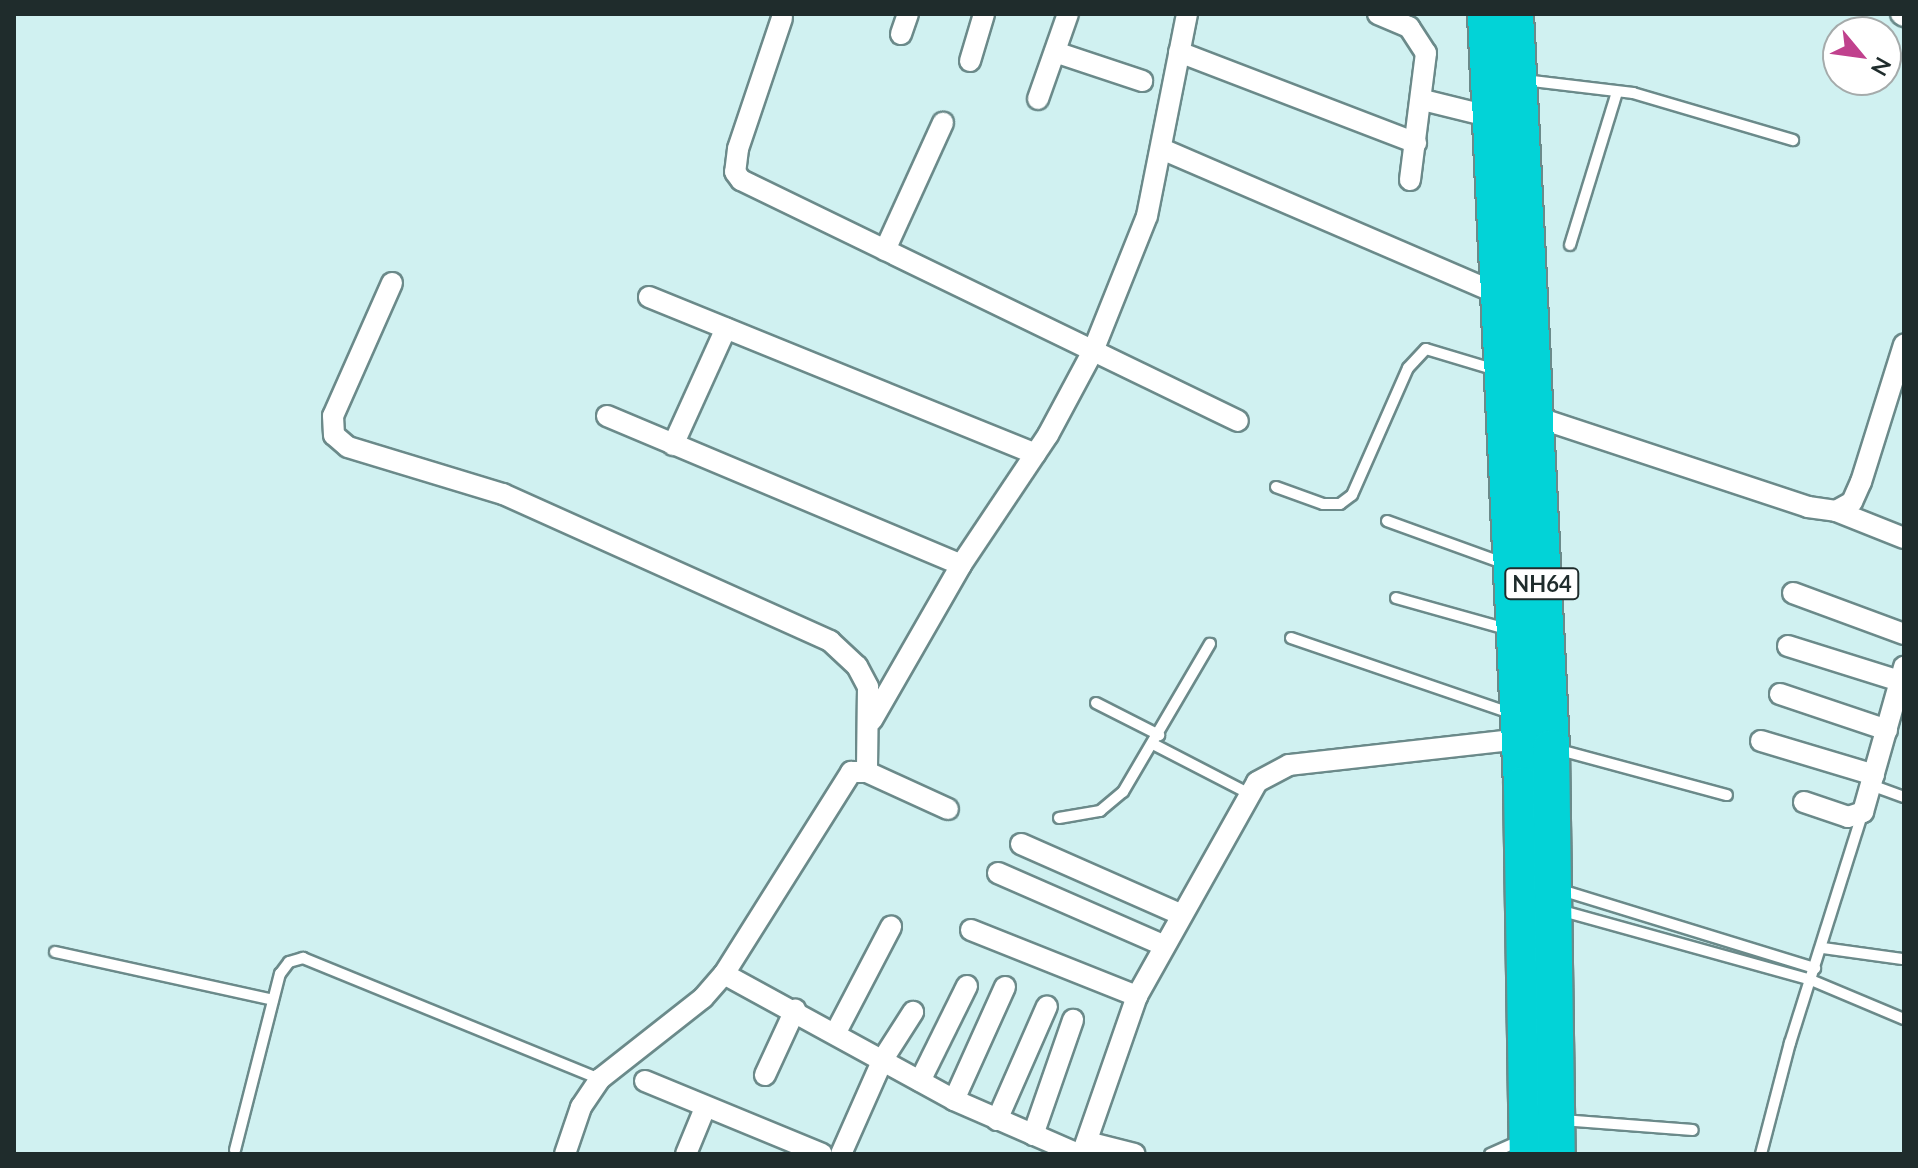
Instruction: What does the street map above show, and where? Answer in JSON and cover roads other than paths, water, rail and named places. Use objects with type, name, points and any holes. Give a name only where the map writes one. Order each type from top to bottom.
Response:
[{"type":"highway","name":"NH64","points":[[1486,14],[1504,79],[1533,416],[1534,733],[1542,1141]]},
{"type":"highway","name":"NH64","points":[[1515,14],[1504,79],[1492,117],[1514,631],[1534,733],[1551,897],[1542,1141]]},
{"type":"street","points":[[970,61],[984,14]]},
{"type":"street","points":[[1038,99],[1068,14]]},
{"type":"street","points":[[872,720],[961,565],[1035,454],[1093,351],[1147,216],[1164,150],[1187,14]]},
{"type":"street","points":[[1378,14],[1409,27],[1426,53],[1423,100],[1410,180]]},
{"type":"street","points":[[782,18],[735,172],[741,180],[1238,421]]},
{"type":"street","points":[[1055,52],[1142,81]]},
{"type":"street","points":[[1179,52],[1416,143]]},
{"type":"street","points":[[1423,100],[1492,117]]},
{"type":"street","points":[[885,250],[943,123]]},
{"type":"street","points":[[1164,150],[1498,294]]},
{"type":"street","points":[[392,283],[333,416],[334,435],[348,447],[503,494],[830,641],[857,666],[868,687],[872,720],[867,772]]},
{"type":"street","points":[[649,297],[1035,454]]},
{"type":"street","points":[[673,445],[726,328]]},
{"type":"street","points":[[1836,511],[1852,502],[1861,482],[1900,372],[1904,345]]},
{"type":"street","points":[[607,416],[961,565]]},
{"type":"street","points":[[1533,416],[1808,507],[1836,511],[1904,538]]},
{"type":"street","points":[[1793,593],[1904,634]]},
{"type":"street","points":[[1788,646],[1902,674],[1863,812],[1848,817],[1804,802]]},
{"type":"street","points":[[1780,694],[1887,730]]},
{"type":"street","points":[[1082,1150],[1137,996],[1248,793],[1270,772],[1289,765],[1534,733]]},
{"type":"street","points":[[1761,741],[1873,780]]},
{"type":"street","points":[[565,1154],[585,1098],[600,1079],[703,998],[724,974],[851,772],[867,772],[948,809]]},
{"type":"street","points":[[1021,844],[1182,915]]},
{"type":"street","points":[[998,873],[1165,946]]},
{"type":"street","points":[[836,1032],[891,927]]},
{"type":"street","points":[[971,930],[1137,996]]},
{"type":"street","points":[[724,974],[836,1032],[954,1100],[997,1120],[1082,1150],[1135,1154]]},
{"type":"street","points":[[920,1081],[967,986]]},
{"type":"street","points":[[954,1100],[1005,987]]},
{"type":"street","points":[[997,1120],[1047,1006]]},
{"type":"street","points":[[765,1075],[795,1010]]},
{"type":"street","points":[[841,1154],[883,1059],[913,1012]]},
{"type":"street","points":[[1033,1135],[1073,1020]]},
{"type":"street","points":[[645,1081],[794,1150],[822,1154]]},
{"type":"street","points":[[686,1154],[705,1108]]},
{"type":"lane","points":[[1504,79],[1617,92],[1793,140]]},
{"type":"lane","points":[[1570,245],[1617,92]]},
{"type":"lane","points":[[1276,487],[1323,504],[1340,504],[1352,495],[1408,368],[1426,349],[1502,372]]},
{"type":"lane","points":[[1387,521],[1511,566]]},
{"type":"lane","points":[[1396,598],[1514,631]]},
{"type":"lane","points":[[1291,638],[1534,733],[1727,795]]},
{"type":"lane","points":[[1059,818],[1111,805],[1156,739],[1210,644]]},
{"type":"lane","points":[[1096,703],[1248,793]]},
{"type":"lane","points":[[1873,780],[1904,797]]},
{"type":"lane","points":[[1761,1154],[1863,812]]},
{"type":"lane","points":[[1551,897],[1815,968]]},
{"type":"lane","points":[[1551,897],[1811,980],[1904,1019]]},
{"type":"lane","points":[[1823,948],[1902,959]]},
{"type":"lane","points":[[55,952],[273,1000]]},
{"type":"lane","points":[[235,1150],[280,974],[289,962],[303,958],[600,1079]]},
{"type":"lane","points":[[1490,1154],[1542,1141],[1693,1130]]}]
